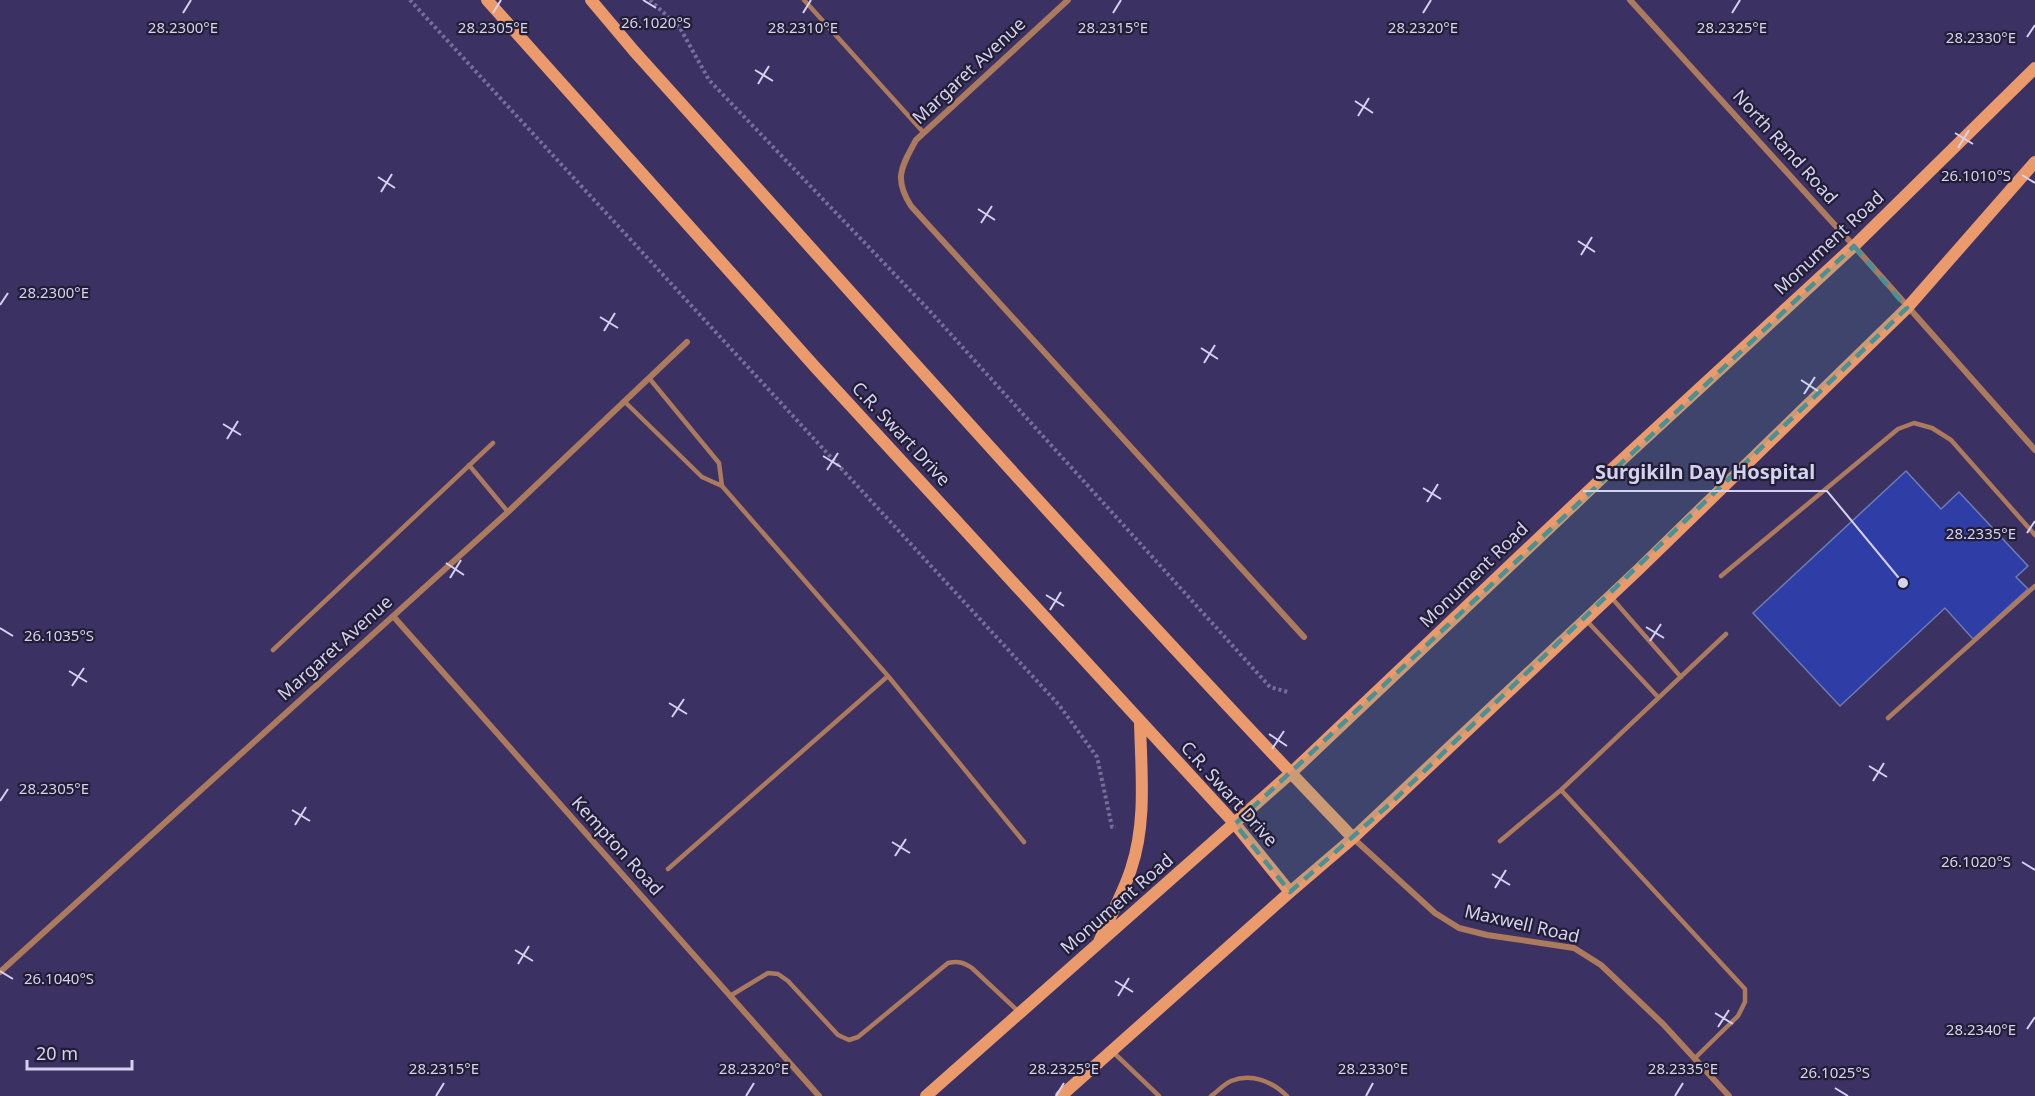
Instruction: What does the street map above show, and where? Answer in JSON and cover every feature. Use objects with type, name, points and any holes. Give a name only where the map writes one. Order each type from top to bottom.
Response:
[{"type":"main road","name":"C.R. Swart Drive","points":[[488,0],[816,368],[1235,824],[1290,892]]},
{"type":"main road","points":[[591,0],[634,51],[968,422],[1353,838]]},
{"type":"main road","name":"Monument Road","points":[[926,1096],[1291,773],[1601,479],[1854,246],[2035,68]]},
{"type":"main road","points":[[1061,1096],[1353,838],[1610,596],[1907,308],[2035,162]]},
{"type":"main road","points":[[1097,945],[1131,869],[1140,829],[1143,804],[1140,722]]},
{"type":"street","name":"Margaret Avenue","points":[[1068,0],[916,140],[903,165],[901,182],[903,194],[910,206],[1304,637]]},
{"type":"street","name":"North Rand Road","points":[[1630,0],[1854,246],[2035,450]]},
{"type":"street","name":"Margaret Avenue","points":[[0,972],[508,512],[687,342]]},
{"type":"street","name":"Kempton Road","points":[[393,616],[819,1096]]},
{"type":"street","name":"Maxwell Road","points":[[1353,838],[1435,913],[1459,928],[1487,935],[1574,948],[1600,965],[1663,1024],[1729,1096]]},
{"type":"lane","points":[[804,0],[924,133]]},
{"type":"lane","points":[[648,378],[719,463],[722,486]]},
{"type":"lane","points":[[624,401],[702,477],[722,486],[888,676],[1024,842]]},
{"type":"lane","points":[[1721,576],[1898,429],[1914,423],[1932,428],[1952,440],[2035,535]]},
{"type":"lane","points":[[273,650],[493,443]]},
{"type":"lane","points":[[469,465],[508,512]]},
{"type":"lane","points":[[1888,718],[2035,585]]},
{"type":"lane","points":[[1610,596],[1681,677]]},
{"type":"lane","points":[[1586,619],[1658,697]]},
{"type":"lane","points":[[1500,841],[1561,790],[1726,634]]},
{"type":"lane","points":[[668,869],[888,676]]},
{"type":"lane","points":[[1561,790],[1746,989],[1745,1002],[1738,1016],[1695,1058]]},
{"type":"lane","points":[[730,996],[768,974],[778,974],[788,981],[838,1035],[849,1040],[858,1037],[948,963],[957,962],[965,963],[972,968],[1020,1013]]},
{"type":"lane","points":[[1112,1050],[1159,1096]]},
{"type":"lane","points":[[1211,1096],[1230,1082],[1257,1078],[1279,1088],[1287,1096]]},
{"type":"path","points":[[411,0],[1059,705],[1097,757],[1112,827],[1140,829]]},
{"type":"path","points":[[650,0],[680,28],[709,80],[927,308],[1270,687],[1288,692]]},
{"type":"highlighted area","points":[[1854,246],[1907,308],[1391,803],[1290,892],[1235,824]]},
{"type":"building","points":[[1906,471],[1941,509],[1959,492],[2028,566],[2016,577],[2028,589],[1973,639],[1945,608],[1840,706],[1753,613]]},
{"type":"place","name":"Surgikiln Day Hospital","points":[[1903,583]]}]
